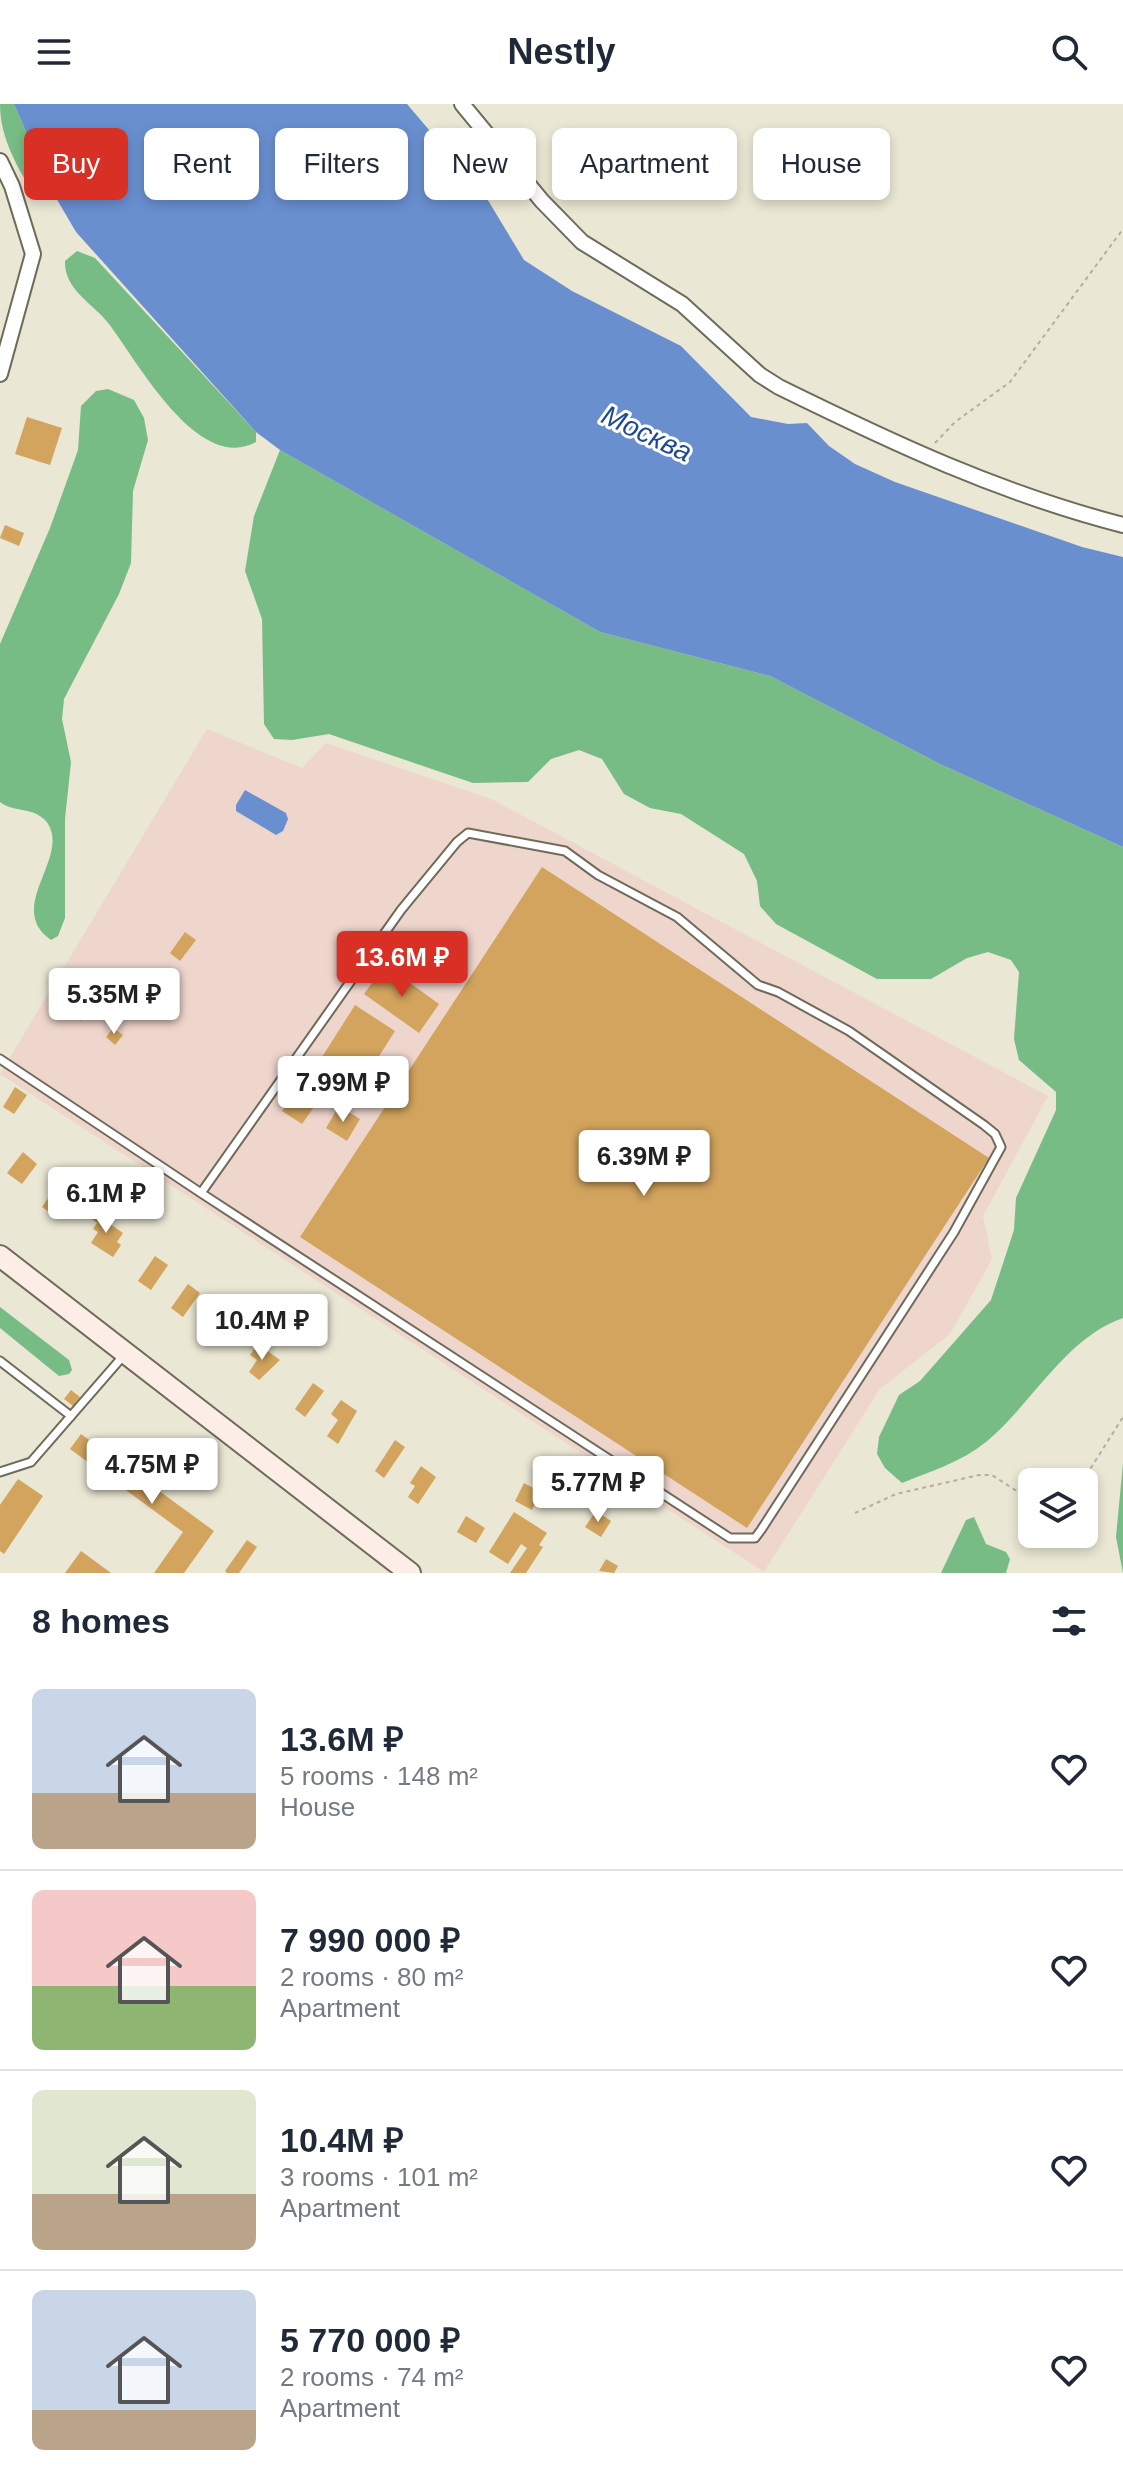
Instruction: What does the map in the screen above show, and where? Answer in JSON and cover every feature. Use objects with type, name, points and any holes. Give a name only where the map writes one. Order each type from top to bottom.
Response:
[{"type":"main road","points":[[0,1256],[124,1355],[410,1573]]},
{"type":"street","points":[[462,104],[542,201],[582,242],[682,304],[760,375],[921,457],[1059,509],[1123,525]]},
{"type":"street","points":[[0,161],[12,186],[33,254],[24,276],[0,374]]},
{"type":"lane","points":[[0,1059],[201,1193],[730,1538],[742,1540],[755,1538],[769,1518],[954,1232],[1001,1147],[995,1134],[984,1125],[862,1039],[778,992],[758,985],[677,917],[598,875],[565,851],[468,833],[401,910],[201,1193]]},
{"type":"lane","points":[[0,1472],[31,1462],[124,1355]]},
{"type":"lane","points":[[0,1361],[71,1416]]},
{"type":"path","points":[[921,457],[955,422],[1010,382],[1123,229]]},
{"type":"path","points":[[1091,1468],[1123,1417]]},
{"type":"path","points":[[855,1513],[896,1494],[979,1475],[992,1475],[1018,1492]]},
{"type":"shaded area","points":[[207,729],[302,768],[326,743],[491,799],[1048,1096],[983,1216],[992,1259],[950,1334],[880,1389],[764,1572],[0,1074]]},
{"type":"green space","points":[[0,104],[14,104],[24,128],[24,177],[6,140]]},
{"type":"green space","points":[[77,251],[95,258],[256,432],[256,442],[234,448],[213,442],[192,429],[172,409],[109,324],[69,280],[65,261]]},
{"type":"green space","points":[[108,389],[134,400],[144,418],[148,440],[133,491],[131,563],[119,594],[64,699],[62,719],[71,762],[65,819],[65,918],[58,936],[51,940],[38,927],[34,912],[36,896],[52,848],[52,834],[40,816],[0,802],[0,644],[50,528],[78,450],[81,406],[96,391]]},
{"type":"green space","points":[[280,450],[600,632],[770,676],[940,764],[1123,847],[1123,1318],[1084,1340],[1066,1356],[986,1442],[946,1466],[902,1483],[885,1468],[877,1454],[879,1437],[899,1395],[920,1381],[991,1300],[1014,1230],[1016,1198],[1056,1110],[1056,1092],[1019,1060],[1014,1039],[1019,972],[1011,960],[988,952],[967,958],[931,979],[877,979],[776,924],[760,906],[757,881],[744,854],[681,814],[650,808],[624,794],[602,759],[579,750],[551,759],[528,782],[473,783],[329,734],[292,740],[274,739],[264,724],[262,619],[245,571],[254,516]]},
{"type":"green space","points":[[0,1307],[69,1360],[72,1370],[69,1374],[59,1376],[0,1328]]},
{"type":"green space","points":[[1123,1463],[1123,1573],[1116,1537]]},
{"type":"green space","points":[[974,1517],[986,1544],[1006,1552],[1010,1559],[1006,1573],[941,1573],[966,1520]]},
{"type":"water","name":"Москва","points":[[14,104],[407,104],[427,128],[424,128],[424,200],[488,200],[524,260],[572,291],[681,346],[751,417],[788,424],[807,423],[829,446],[855,464],[895,482],[1082,547],[1123,557],[1123,847],[940,764],[770,676],[600,632],[280,450],[256,432],[76,232],[57,200],[128,200],[128,128],[24,128]]},
{"type":"water","points":[[245,790],[286,813],[288,819],[283,831],[276,835],[236,811]]},
{"type":"building","points":[[27,417],[62,428],[50,465],[15,454]]},
{"type":"building","points":[[5,525],[24,533],[19,546],[0,538]]},
{"type":"building","points":[[542,867],[989,1158],[747,1528],[300,1237]]},
{"type":"building","points":[[185,932],[196,940],[180,961],[170,953]]},
{"type":"building","points":[[385,965],[439,1004],[419,1033],[364,994]]},
{"type":"building","points":[[355,1005],[395,1031],[362,1083],[322,1057]]},
{"type":"building","points":[[79,1006],[87,1012],[81,1021],[73,1016]]},
{"type":"building","points":[[113,1028],[123,1035],[115,1045],[106,1037]]},
{"type":"building","points":[[306,1077],[326,1090],[302,1124],[282,1111]]},
{"type":"building","points":[[15,1087],[27,1095],[14,1114],[3,1107]]},
{"type":"building","points":[[339,1106],[360,1119],[347,1141],[326,1128]]},
{"type":"building","points":[[23,1152],[37,1164],[22,1184],[7,1173]]},
{"type":"building","points":[[55,1188],[71,1199],[58,1218],[42,1207]]},
{"type":"building","points":[[98,1210],[107,1216],[104,1220],[123,1233],[117,1242],[121,1245],[113,1257],[91,1243],[98,1232],[93,1229],[97,1223],[92,1219]]},
{"type":"building","points":[[155,1256],[168,1265],[151,1290],[138,1281]]},
{"type":"building","points":[[188,1284],[200,1293],[183,1317],[171,1308]]},
{"type":"building","points":[[224,1314],[236,1323],[220,1346],[208,1337]]},
{"type":"building","points":[[258,1344],[280,1360],[259,1380],[249,1372],[257,1360],[250,1355]]},
{"type":"building","points":[[313,1383],[324,1391],[305,1417],[295,1409]]},
{"type":"building","points":[[71,1390],[80,1397],[73,1406],[64,1399]]},
{"type":"building","points":[[341,1400],[357,1411],[338,1444],[327,1436],[338,1420],[331,1414]]},
{"type":"building","points":[[81,1434],[214,1531],[184,1573],[154,1573],[183,1532],[70,1449]]},
{"type":"building","points":[[395,1440],[405,1447],[384,1478],[375,1471]]},
{"type":"building","points":[[421,1466],[436,1477],[418,1504],[408,1497],[415,1486],[410,1483]]},
{"type":"building","points":[[18,1479],[43,1496],[4,1554],[0,1551],[0,1505]]},
{"type":"building","points":[[524,1483],[541,1492],[532,1510],[515,1501]]},
{"type":"building","points":[[596,1511],[611,1521],[601,1537],[585,1527]]},
{"type":"building","points":[[514,1512],[547,1533],[539,1545],[543,1547],[526,1573],[510,1573],[527,1548],[521,1544],[508,1564],[489,1552]]},
{"type":"building","points":[[466,1516],[485,1528],[476,1543],[457,1532]]},
{"type":"building","points":[[247,1540],[257,1547],[239,1573],[227,1573],[225,1571]]},
{"type":"building","points":[[81,1551],[111,1573],[65,1573]]},
{"type":"building","points":[[606,1559],[618,1566],[614,1573],[599,1571]]}]
